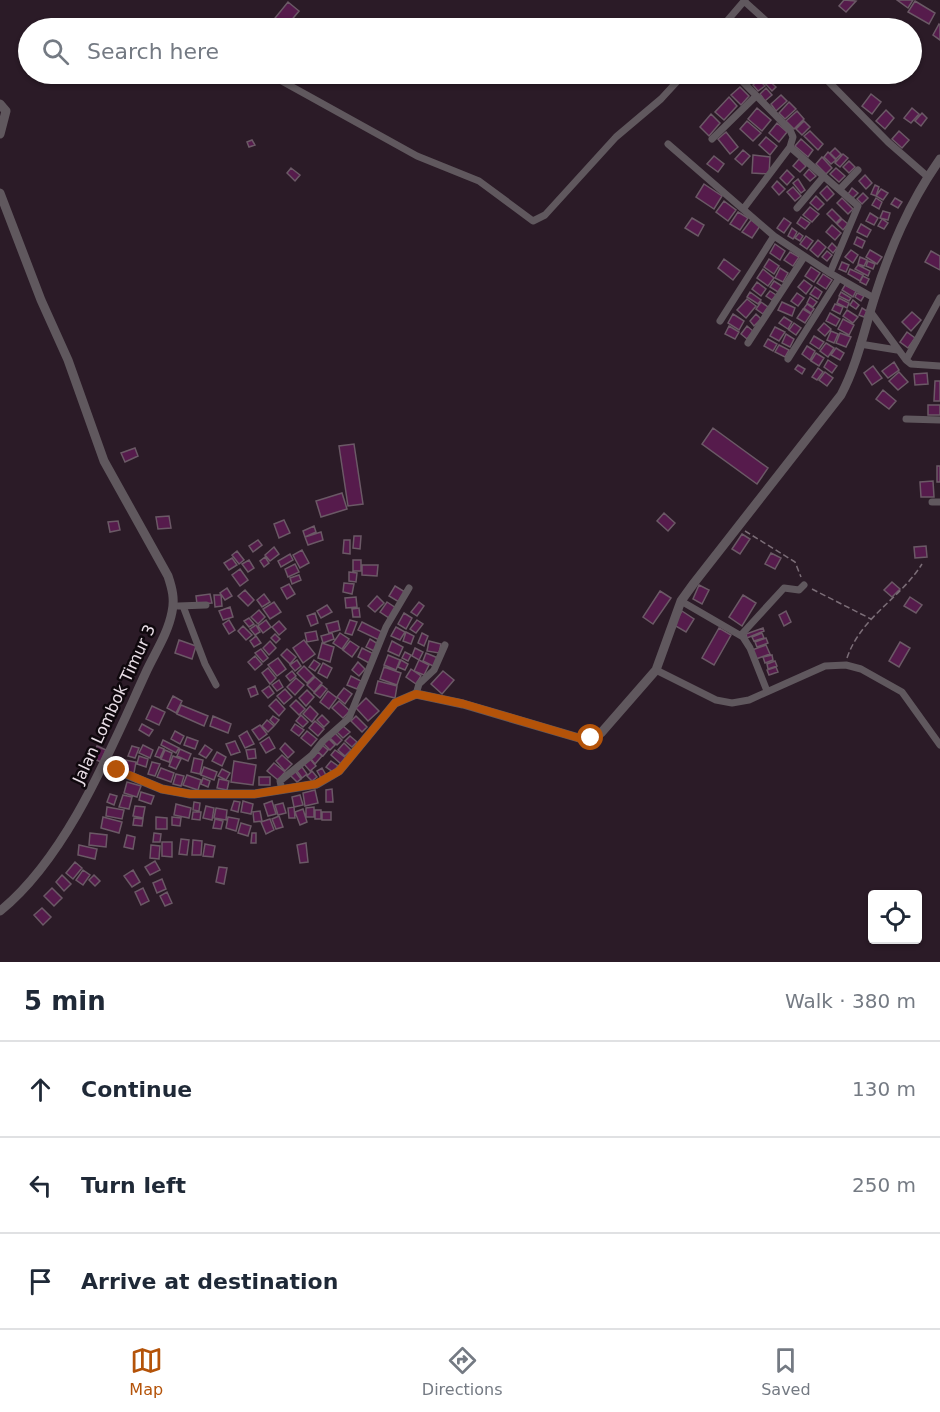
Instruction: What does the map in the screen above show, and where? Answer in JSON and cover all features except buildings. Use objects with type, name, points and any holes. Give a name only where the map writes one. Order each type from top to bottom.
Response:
[{"type":"street","points":[[730,18],[745,1],[763,18]]},
{"type":"street","points":[[287,84],[417,156],[479,181],[533,221],[545,215],[616,137],[674,84]]},
{"type":"street","points":[[744,208],[790,147],[793,137],[790,130],[745,84]]},
{"type":"street","points":[[831,84],[888,142],[928,177]]},
{"type":"street","points":[[712,139],[755,97]]},
{"type":"street","points":[[0,104],[6,111],[6,116],[0,134]]},
{"type":"street","points":[[668,144],[774,236],[804,257],[874,298]]},
{"type":"street","points":[[790,147],[840,189],[858,209],[830,273]]},
{"type":"street","points":[[104,765],[153,786],[180,793],[244,794],[316,784],[333,776],[383,721],[395,703],[416,694],[464,704],[586,739],[601,733],[656,670],[681,601],[841,395],[906,212],[940,159]]},
{"type":"street","points":[[840,189],[858,170]]},
{"type":"street","points":[[797,208],[824,176]]},
{"type":"street","name":"Jalan Lombok Timur 3","points":[[0,193],[41,300],[68,360],[104,461],[168,576],[178,606],[104,765],[75,816],[41,867],[0,911]]},
{"type":"street","points":[[720,321],[774,236]]},
{"type":"street","points":[[748,343],[804,257]]},
{"type":"street","points":[[788,359],[839,278]]},
{"type":"street","points":[[906,360],[940,298]]},
{"type":"street","points":[[870,311],[897,350],[910,364],[940,366]]},
{"type":"street","points":[[860,344],[897,350]]},
{"type":"street","points":[[906,419],[940,420]]},
{"type":"street","points":[[741,635],[784,588],[799,590],[804,585]]},
{"type":"street","points":[[282,790],[280,781],[312,755],[322,741],[349,718],[386,627],[409,588]]},
{"type":"street","points":[[681,601],[741,635],[750,648],[767,691]]},
{"type":"street","points":[[206,605],[178,606],[216,686]]},
{"type":"street","points":[[416,694],[419,684],[434,670],[445,645]]},
{"type":"street","points":[[656,670],[703,695],[723,702],[740,702],[825,666],[844,665],[861,669],[902,692],[940,745]]},
{"type":"path","points":[[739,527],[795,562],[804,585],[871,619]]},
{"type":"path","points":[[844,665],[848,653],[871,619],[905,589],[922,564]]},
{"type":"route","points":[[117,770],[162,789],[190,794],[254,794],[316,784],[339,771],[349,756],[383,721],[395,703],[416,694],[427,694],[579,738],[591,738]]}]
